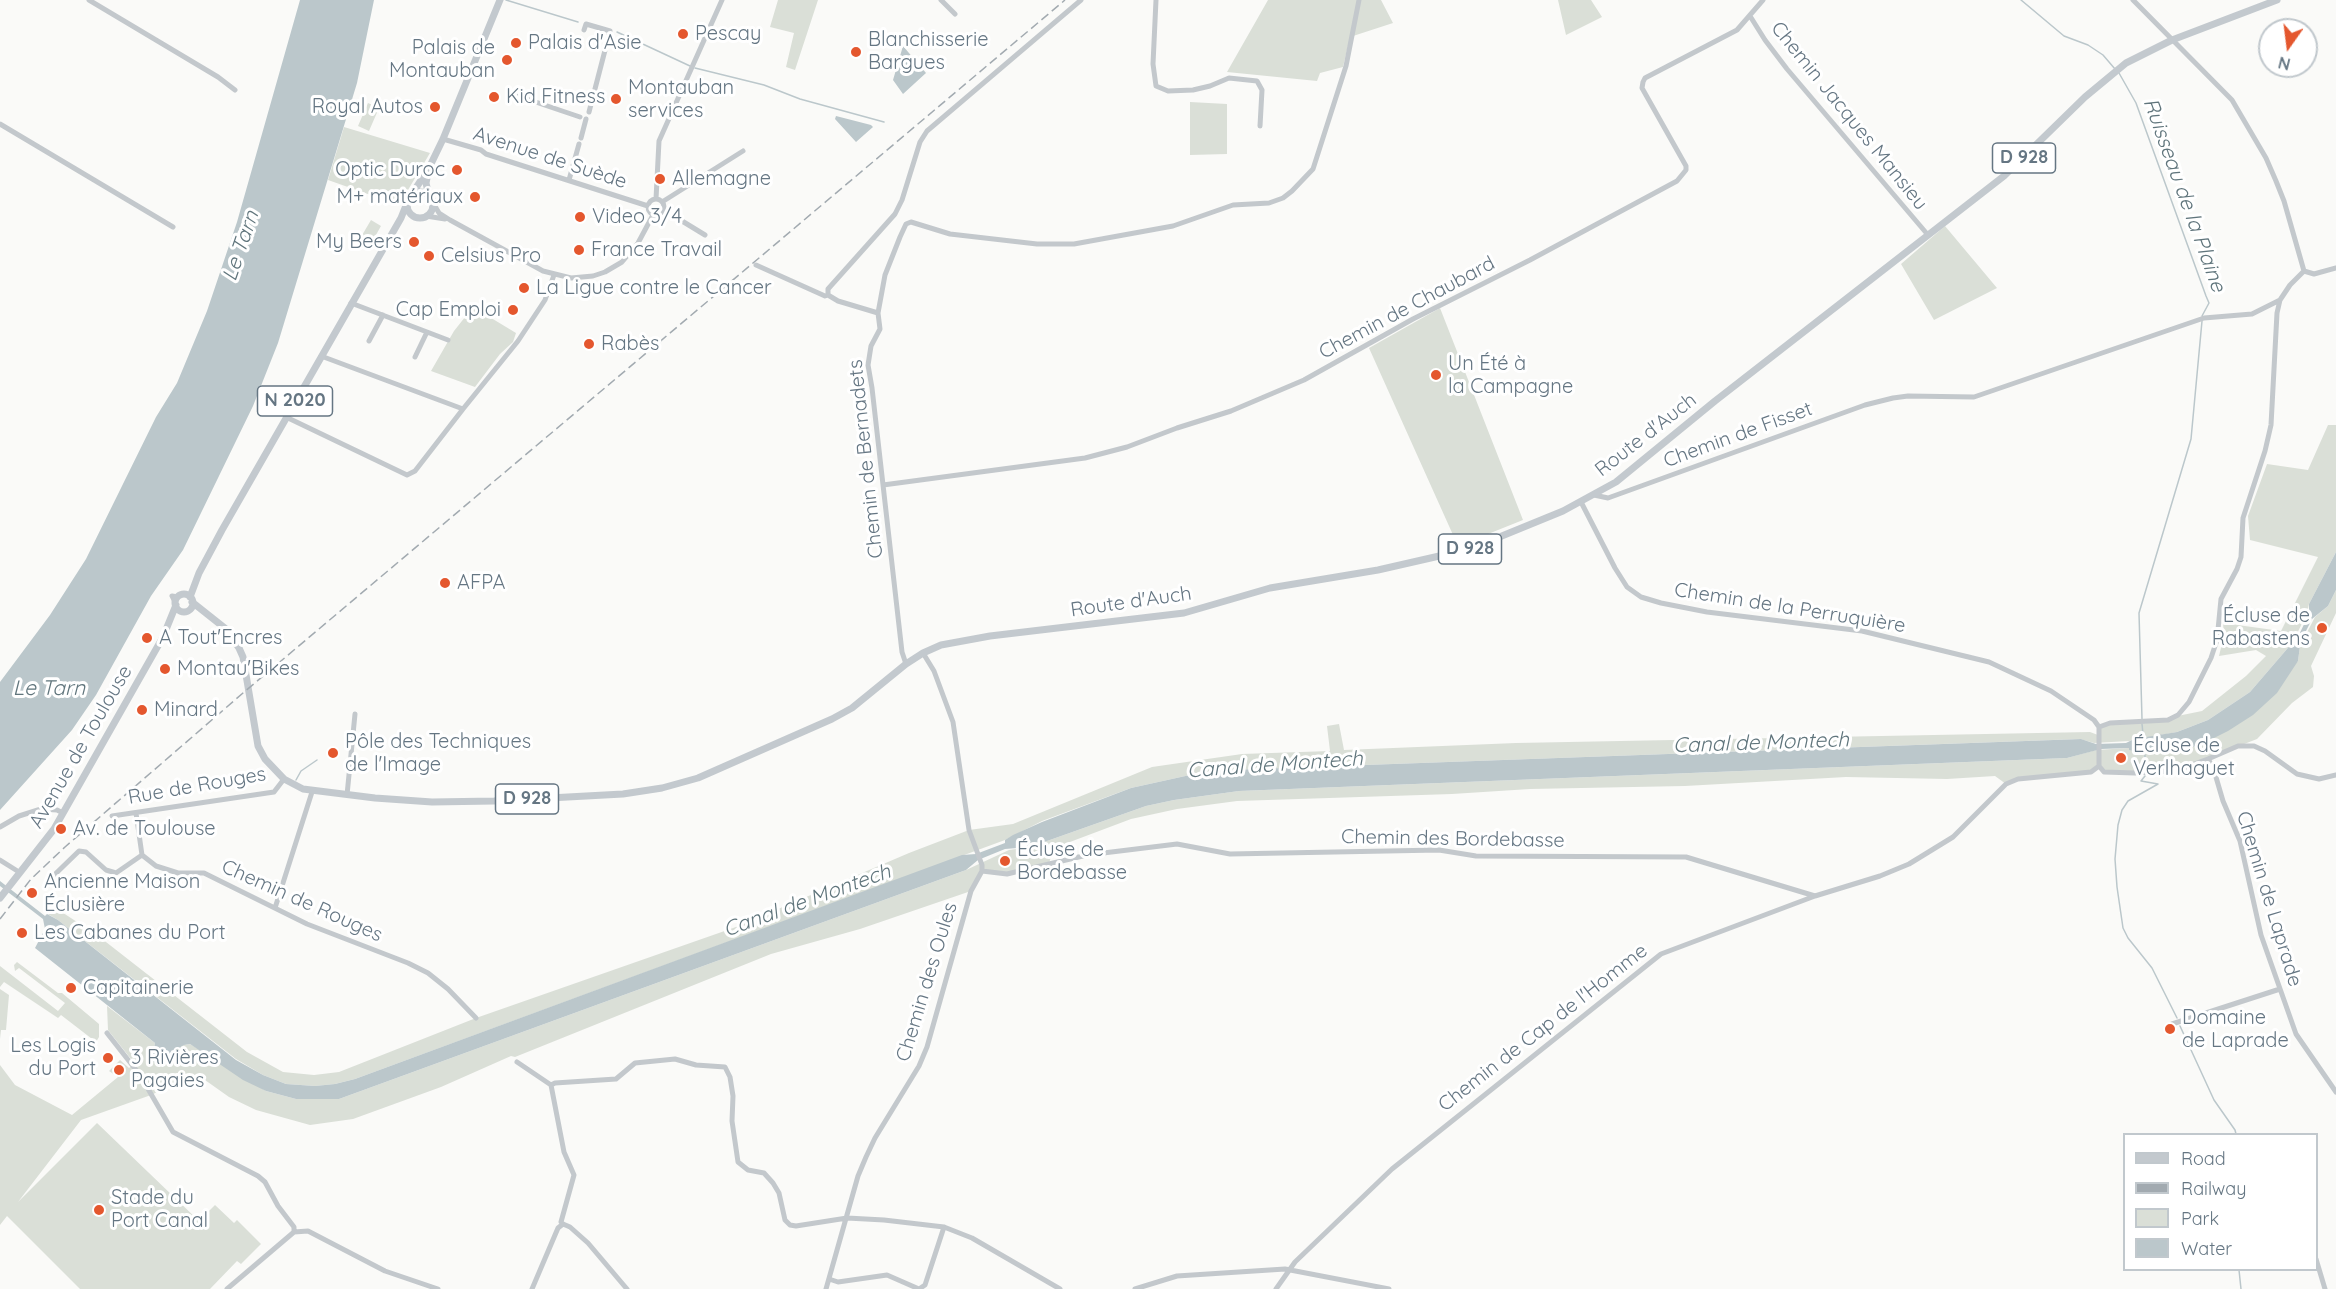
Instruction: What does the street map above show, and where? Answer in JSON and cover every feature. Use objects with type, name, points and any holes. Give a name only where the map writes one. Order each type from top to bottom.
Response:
[{"type":"main road","name":"Route d'Auch","points":[[923,653],[942,645],[990,636],[1179,615],[1270,588],[1431,559],[1507,536],[1581,502],[1644,460],[1715,401],[2004,177],[2085,97],[2116,70],[2147,51],[2172,40],[2277,0]]},
{"type":"main road","points":[[422,217],[410,214],[406,202],[429,168],[443,139],[499,1]]},
{"type":"main road","points":[[393,230],[403,223],[431,212],[431,198],[426,183],[429,168]]},
{"type":"main road","points":[[412,194],[423,192],[431,198]]},
{"type":"main road","name":"Avenue de Toulouse","points":[[2,895],[54,829],[163,637],[178,600],[199,573],[402,216],[406,202]]},
{"type":"main road","name":"Avenue de Toulouse","points":[[163,637],[186,611],[199,573]]},
{"type":"main road","points":[[178,600],[191,599],[211,615]]},
{"type":"main road","points":[[178,600],[186,611],[211,615]]},
{"type":"main road","name":"D 928","points":[[211,615],[226,629],[239,648],[258,746],[265,759],[284,779],[312,792],[432,801],[494,801],[623,794],[662,788],[698,778],[852,708],[923,653]]},
{"type":"street","points":[[88,0],[218,77],[235,90]]},
{"type":"street","points":[[656,199],[659,141],[722,0]]},
{"type":"street","points":[[941,0],[955,14]]},
{"type":"street","points":[[828,295],[828,290],[895,214],[902,200],[920,142],[927,130],[1081,0]]},
{"type":"street","points":[[1156,0],[1153,64],[1156,86],[1168,91],[1193,90],[1229,78],[1257,81],[1262,90],[1260,126]]},
{"type":"street","name":"Chemin de Bernadets","points":[[906,664],[902,652],[868,365],[871,346],[880,329],[878,313],[885,274],[906,224],[911,222],[950,234],[1037,244],[1074,244],[1173,226],[1233,206],[1269,203],[1283,198],[1313,169],[1346,66],[1359,0]]},
{"type":"street","name":"Chemin de Chaubard","points":[[884,485],[1085,458],[1127,447],[1231,411],[1304,380],[1413,319],[1530,260],[1677,181],[1686,170],[1686,166],[1642,88],[1643,82],[1646,78],[1737,30],[1763,0]]},
{"type":"street","points":[[2133,0],[2232,100],[2266,158],[2284,201],[2304,271]]},
{"type":"street","name":"Chemin Jacques Mansieu","points":[[1750,16],[1787,69],[1928,235]]},
{"type":"street","points":[[584,30],[586,24],[610,31],[589,112]]},
{"type":"street","points":[[512,94],[583,118],[581,138]]},
{"type":"street","points":[[0,124],[173,227]]},
{"type":"street","name":"Avenue de Suède","points":[[443,139],[648,206]]},
{"type":"street","points":[[568,180],[579,144]]},
{"type":"street","points":[[662,202],[743,151]]},
{"type":"street","points":[[431,198],[439,213],[450,220],[554,275],[581,278],[605,272],[633,250],[653,215]]},
{"type":"street","points":[[653,215],[649,212],[648,206],[650,201],[656,199],[662,202],[664,210],[705,235]]},
{"type":"street","points":[[653,215],[660,214],[664,210]]},
{"type":"street","points":[[422,217],[440,217],[450,220]]},
{"type":"street","points":[[756,265],[825,296],[828,295],[838,302],[878,313]]},
{"type":"street","points":[[2304,271],[2314,274],[2336,268]]},
{"type":"street","points":[[2304,271],[2290,285],[2280,300],[2277,313],[2271,425],[2243,518],[2241,557],[2221,599],[2217,640],[2211,658],[2189,702],[2178,715],[2168,720],[2109,723],[2099,727],[2098,752],[2099,766],[2104,772],[2135,773],[2175,771],[2238,746],[2254,746],[2304,776],[2319,779],[2336,775]]},
{"type":"street","points":[[286,417],[407,475],[415,471],[518,340],[545,300],[554,275]]},
{"type":"street","name":"Chemin de Fisset","points":[[1594,495],[1608,498],[1844,412],[1893,398],[1974,397],[2201,319],[2252,314],[2280,300]]},
{"type":"street","points":[[351,303],[448,340]]},
{"type":"street","points":[[369,341],[383,315]]},
{"type":"street","points":[[415,357],[428,332]]},
{"type":"street","points":[[321,356],[463,409]]},
{"type":"street","name":"Chemin de la Perruquière","points":[[1581,502],[1627,587],[1641,597],[1707,612],[1862,631],[1989,662],[2051,691],[2094,720],[2099,727]]},
{"type":"street","points":[[923,653],[934,670],[953,722],[969,830],[982,871]]},
{"type":"street","points":[[347,795],[356,714]]},
{"type":"street","name":"Chemin de Laprade","points":[[2208,759],[2240,841],[2261,935],[2296,1034],[2336,1092]]},
{"type":"street","name":"Chemin de Cap de l'Homme","points":[[1276,1289],[1295,1262],[1392,1169],[1661,954],[1815,896],[1880,876],[1909,864],[1953,837],[2006,784],[2018,779],[2091,772],[2099,766]]},
{"type":"street","name":"Rue de Rouges","points":[[112,816],[274,792],[284,779]]},
{"type":"street","points":[[275,908],[312,792]]},
{"type":"street","points":[[0,827],[19,816],[41,809],[57,810],[63,813]]},
{"type":"street","points":[[47,886],[47,882],[79,851],[86,852],[106,870],[116,873],[142,855],[136,813]]},
{"type":"street","name":"Chemin des Bordebasse","points":[[982,871],[1007,874],[1088,855],[1177,844],[1230,854],[1439,850],[1476,856],[1686,857],[1815,896]]},
{"type":"street","name":"Chemin de Rouges","points":[[142,855],[166,870],[204,873],[275,908],[428,973],[448,989],[476,1018]]},
{"type":"street","points":[[0,860],[20,872]]},
{"type":"street","name":"Chemin des Oules","points":[[826,1289],[858,1176],[870,1147],[923,1057],[971,891],[982,871]]},
{"type":"street","points":[[2172,1024],[2280,989]]},
{"type":"street","points":[[107,1033],[140,1075],[173,1132],[258,1176],[265,1182],[278,1206],[294,1227],[294,1232]]},
{"type":"street","points":[[551,1085],[616,1079],[635,1063],[675,1059],[696,1065],[725,1066],[730,1077],[733,1096],[732,1121],[738,1162],[748,1170],[764,1173],[773,1183],[779,1193],[785,1220],[790,1225],[847,1218],[944,1227],[972,1238],[1060,1289]]},
{"type":"street","points":[[517,1062],[551,1085],[564,1152],[574,1175],[561,1222],[563,1224]]},
{"type":"street","points":[[532,1289],[558,1228],[563,1224]]},
{"type":"street","points":[[563,1224],[570,1227],[588,1243],[627,1289]]},
{"type":"street","points":[[829,1279],[838,1282],[887,1275],[919,1289],[925,1285],[944,1227]]},
{"type":"street","points":[[227,1289],[294,1232],[308,1231],[385,1271],[438,1289]]},
{"type":"street","points":[[2318,1266],[2325,1289]]},
{"type":"street","points":[[1135,1289],[1177,1276],[1290,1269],[1389,1289]]},
{"type":"green space","points":[[778,0],[818,0],[795,70],[786,67],[794,33],[770,27]]},
{"type":"green space","points":[[1268,0],[1381,0],[1393,23],[1350,37],[1343,67],[1320,73],[1317,81],[1227,72]]},
{"type":"green space","points":[[1558,0],[1591,0],[1602,17],[1566,35]]},
{"type":"green space","points":[[1190,102],[1227,104],[1227,154],[1190,155]]},
{"type":"green space","points":[[368,103],[379,108],[369,131],[358,126]]},
{"type":"green space","points":[[344,127],[430,153],[399,205],[328,180]]},
{"type":"green space","points":[[371,220],[381,226],[368,249],[358,242]]},
{"type":"green space","points":[[1945,226],[1997,288],[1934,320],[1901,264]]},
{"type":"green space","points":[[473,307],[516,333],[513,342],[500,354],[475,387],[431,371],[454,331]]},
{"type":"green space","points":[[1440,308],[1523,520],[1458,546],[1369,348]]},
{"type":"green space","points":[[2328,425],[2336,425],[2336,552],[2309,604],[2293,642],[2250,692],[2208,720],[2177,732],[2129,741],[2094,743],[2080,739],[1228,770],[1199,773],[1131,788],[1042,821],[1005,840],[355,1079],[315,1086],[286,1084],[263,1075],[236,1059],[46,913],[51,905],[97,935],[247,1052],[283,1072],[314,1075],[339,1072],[476,1018],[736,927],[909,853],[969,830],[1013,824],[1152,767],[1242,754],[1330,751],[1327,726],[1339,724],[1344,750],[1516,743],[2090,732],[2098,735],[2099,727],[2110,723],[2143,723],[2202,711],[2246,676],[2266,656],[2256,650],[2219,656],[2224,635],[2223,623],[2281,631],[2318,557],[2250,540],[2248,516],[2267,464],[2308,470]]},
{"type":"green space","points":[[2336,590],[2336,613],[2311,666],[2314,676],[2313,687],[2292,703],[2257,739],[2175,771],[2104,772],[2099,766],[2091,772],[2018,779],[2006,784],[1995,776],[1947,779],[1846,777],[1685,786],[1530,789],[1452,794],[1237,801],[1177,809],[1131,819],[1054,848],[1049,863],[1007,874],[982,871],[971,891],[860,929],[771,954],[515,1057],[511,1056],[441,1087],[353,1119],[310,1125],[256,1110],[229,1097],[205,1080],[192,1076],[151,1095],[81,1120],[18,1202],[97,1123],[199,1221],[215,1205],[234,1223],[237,1220],[261,1244],[241,1264],[237,1261],[210,1289],[80,1289],[7,1216],[0,1225],[0,1065],[15,1085],[72,1115],[118,1077],[109,1071],[120,1060],[129,1068],[133,1065],[142,1076],[108,1030],[107,1006],[155,1043],[152,1060],[190,1044],[266,1091],[296,1099],[339,1099],[966,870],[1009,850],[1030,847],[1146,806],[1174,800],[1239,791],[2067,758],[2096,750],[2129,748],[2145,753],[2167,752],[2198,746],[2298,661],[2300,646],[2315,617],[2328,606]]},
{"type":"green space","points":[[17,962],[58,993],[62,993],[99,1024],[99,1037],[96,1042],[61,1015],[58,1018],[4,982],[0,987],[0,966],[58,1011],[65,1003],[19,968],[15,971],[14,965]]},
{"type":"green space","points":[[0,989],[9,995],[6,1030],[1,1030],[0,1039]]},
{"type":"water","name":"Le Tarn","points":[[300,0],[374,0],[357,83],[278,343],[253,406],[183,550],[151,596],[96,695],[72,730],[0,810],[0,682],[50,615],[86,559],[156,417],[177,383],[207,311],[237,222]]},
{"type":"water","points":[[903,46],[926,73],[903,94],[893,80]]},
{"type":"water","points":[[836,116],[873,127],[856,142],[835,119]]},
{"type":"water","points":[[2336,552],[2336,590],[2328,606],[2312,619],[2299,645],[2298,661],[2277,693],[2253,715],[2198,746],[2167,752],[2145,753],[2129,750],[2129,748],[2101,749],[2067,758],[1239,791],[1174,800],[1146,806],[1030,847],[1005,849],[978,860],[966,870],[339,1099],[296,1099],[266,1091],[243,1080],[190,1044],[184,1045],[155,1063],[152,1060],[155,1043],[35,948],[45,929],[43,919],[0,886],[0,881],[45,916],[47,914],[58,920],[236,1060],[263,1075],[286,1084],[315,1086],[335,1084],[355,1079],[962,855],[976,854],[1005,843],[1005,840],[1013,835],[1042,822],[1131,788],[1199,773],[1228,770],[2081,739],[2096,744],[2126,743],[2134,739],[2177,732],[2208,720],[2250,692],[2293,642],[2295,643],[2309,614],[2309,604]]},
{"type":"waterway","points":[[506,0],[578,22]]},
{"type":"waterway","name":"Ruisseau de la Plaine","points":[[2021,0],[2064,36],[2088,45],[2103,55],[2115,69]]},
{"type":"waterway","points":[[617,32],[690,66]]},
{"type":"waterway","points":[[695,68],[764,85],[800,99],[884,122]]},
{"type":"waterway","name":"Ruisseau de la Plaine","points":[[2119,73],[2136,103],[2209,303],[2202,316]]},
{"type":"waterway","name":"Ruisseau de la Plaine","points":[[2142,719],[2139,613],[2191,439],[2202,321]]},
{"type":"waterway","name":"Ruisseau de la Plaine","points":[[2142,724],[2143,734]]},
{"type":"waterway","name":"Ruisseau de la Plaine","points":[[2145,755],[2145,768]]},
{"type":"waterway","points":[[296,780],[301,771],[317,760]]},
{"type":"waterway","points":[[2145,776],[2141,781],[2158,784],[2128,801],[2122,810],[2118,825],[2115,859],[2117,887],[2123,928],[2128,938],[2152,968],[2177,1018]]},
{"type":"waterway","points":[[2180,1026],[2214,1100],[2236,1133]]},
{"type":"waterway","points":[[2239,1271],[2241,1289]]},
{"type":"railway","points":[[0,919],[31,879],[65,847],[243,693],[1065,0]]},
{"type":"place","name":"Pescay","points":[[683,34]]},
{"type":"place","name":"Palais d'Asie","points":[[516,43]]},
{"type":"place","name":"Blanchisserie Bargues","points":[[856,52]]},
{"type":"place","name":"Palais de Montauban","points":[[507,60]]},
{"type":"place","name":"Kid Fitness","points":[[494,97]]},
{"type":"place","name":"Montauban services","points":[[616,99]]},
{"type":"place","name":"Royal Autos","points":[[435,107]]},
{"type":"place","name":"Optic Duroc","points":[[457,170]]},
{"type":"place","name":"Allemagne","points":[[660,179]]},
{"type":"place","name":"M+ matériaux","points":[[475,197]]},
{"type":"place","name":"Video 3/4","points":[[580,217]]},
{"type":"place","name":"My Beers","points":[[414,242]]},
{"type":"place","name":"France Travail","points":[[579,250]]},
{"type":"place","name":"Celsius Pro","points":[[429,256]]},
{"type":"place","name":"La Ligue contre le Cancer","points":[[524,288]]},
{"type":"place","name":"Cap Emploi","points":[[513,310]]},
{"type":"place","name":"Rabès","points":[[589,344]]},
{"type":"place","name":"Un Été à la Campagne","points":[[1436,375]]},
{"type":"place","name":"AFPA","points":[[445,583]]},
{"type":"place","name":"Écluse de Rabastens","points":[[2322,628]]},
{"type":"place","name":"A Tout'Encres","points":[[147,638]]},
{"type":"place","name":"Montau'Bikes","points":[[165,669]]},
{"type":"place","name":"Minard","points":[[142,710]]},
{"type":"place","name":"Pôle des Techniques de l'Image","points":[[333,753]]},
{"type":"place","name":"Écluse de Verlhaguet","points":[[2121,758]]},
{"type":"place","name":"Av. de Toulouse","points":[[61,829]]},
{"type":"place","name":"Écluse de Bordebasse","points":[[1005,861]]},
{"type":"place","name":"Ancienne Maison Éclusière","points":[[32,893]]},
{"type":"place","name":"Les Cabanes du Port","points":[[22,933]]},
{"type":"place","name":"Capitainerie","points":[[71,988]]},
{"type":"place","name":"Domaine de Laprade","points":[[2170,1029]]},
{"type":"place","name":"Les Logis du Port","points":[[108,1058]]},
{"type":"place","name":"3 Rivières Pagaies","points":[[119,1070]]},
{"type":"place","name":"Stade du Port Canal","points":[[99,1210]]},
{"type":"water label","name":"Canal de Montech","points":[[1761,743]]},
{"type":"water label","name":"Canal de Montech","points":[[1275,765]]},
{"type":"water label","name":"Canal de Montech","points":[[807,901]]}]
